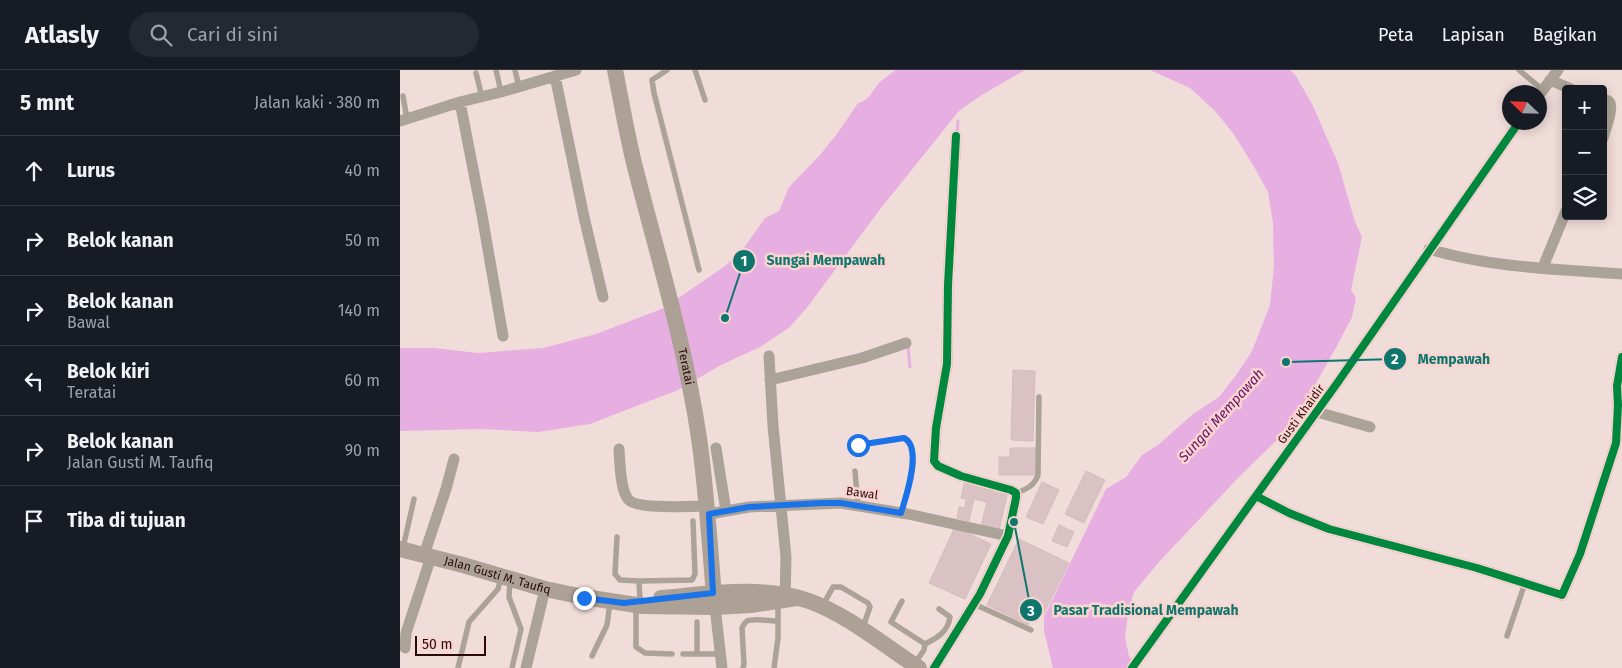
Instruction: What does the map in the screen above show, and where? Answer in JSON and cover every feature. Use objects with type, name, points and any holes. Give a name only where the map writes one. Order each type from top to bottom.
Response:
[{"type":"main road","name":"Teratai","points":[[615,70],[633,157],[668,289],[699,437],[708,510],[714,600]]},
{"type":"main road","name":"Jalan Gusti M. Taufiq","points":[[401,549],[545,589],[628,602],[692,608],[714,600],[752,604],[786,598],[809,601],[861,630],[909,663]]},
{"type":"street","points":[[404,120],[460,102],[576,70]]},
{"type":"street","points":[[1546,85],[1558,70]]},
{"type":"street","points":[[555,76],[584,217],[603,297]]},
{"type":"street","points":[[1550,80],[1562,85]]},
{"type":"street","points":[[1607,100],[1610,104],[1607,124]]},
{"type":"street","points":[[460,102],[503,336]]},
{"type":"street","name":"Gusti Khaidir","points":[[1132,668],[1317,412],[1513,130]]},
{"type":"street","points":[[934,668],[974,604],[1008,536],[1016,498],[1016,494],[1007,488],[953,473],[938,466],[934,461],[936,428],[947,364],[948,285],[956,136]]},
{"type":"street","points":[[1543,267],[1562,220]]},
{"type":"street","points":[[1429,249],[1463,258],[1622,274]]},
{"type":"street","points":[[770,380],[862,358],[906,343]]},
{"type":"street","points":[[768,356],[786,557],[786,598]]},
{"type":"street","points":[[1256,496],[1289,513],[1329,529],[1460,563],[1562,595],[1576,562],[1616,443],[1617,386],[1622,357]]},
{"type":"street","points":[[1317,412],[1370,427]]},
{"type":"street","points":[[716,448],[726,511]]},
{"type":"street","name":"Bawal","points":[[619,450],[624,490],[627,499],[636,504],[726,511],[749,507],[822,503],[858,506],[901,513],[1008,536]]},
{"type":"street","points":[[405,648],[406,633],[454,459]]},
{"type":"street","points":[[526,668],[545,589]]},
{"type":"street","name":"Teratai","points":[[714,600],[722,668]]},
{"type":"lane","points":[[496,70],[501,92]]},
{"type":"lane","points":[[514,70],[519,87]]},
{"type":"lane","points":[[667,70],[652,80],[654,94],[699,270]]},
{"type":"lane","points":[[695,70],[704,100]]},
{"type":"lane","points":[[1519,70],[1534,85]]},
{"type":"lane","points":[[476,73],[482,96]]},
{"type":"lane","points":[[403,96],[404,120]]},
{"type":"lane","points":[[1016,494],[1029,488],[1034,483],[1038,474],[1039,397]]},
{"type":"lane","points":[[858,445],[904,438],[911,444],[912,465],[910,484],[901,513]]},
{"type":"lane","points":[[855,471],[858,506]]},
{"type":"lane","points":[[401,549],[414,499]]},
{"type":"lane","points":[[617,538],[615,574],[620,580],[635,580],[639,582],[692,580],[695,577],[693,521]]},
{"type":"lane","points":[[458,668],[468,622],[506,578]]},
{"type":"lane","points":[[506,578],[509,597],[520,629],[512,668]]},
{"type":"lane","points":[[592,656],[600,636],[607,625],[628,602],[639,582]]},
{"type":"lane","points":[[1507,636],[1525,583]]},
{"type":"lane","points":[[822,607],[833,587],[841,587],[868,603],[870,607],[861,630]]},
{"type":"lane","points":[[774,668],[778,621],[786,598]]},
{"type":"lane","points":[[902,601],[891,622],[925,644]]},
{"type":"lane","points":[[628,602],[636,647],[645,653],[672,654]]},
{"type":"lane","points":[[974,604],[1031,630]]},
{"type":"lane","points":[[925,644],[942,634],[948,625],[950,618],[939,609]]},
{"type":"lane","points":[[743,668],[742,628],[744,624],[752,620],[778,621]]},
{"type":"lane","points":[[697,622],[697,654]]},
{"type":"lane","points":[[909,663],[924,650],[925,644]]},
{"type":"lane","points":[[684,654],[720,654]]},
{"type":"water","points":[[896,70],[1025,70],[980,96],[959,111],[881,208],[809,305],[790,327],[760,347],[721,365],[678,390],[590,424],[538,432],[481,429],[400,431],[400,348],[434,348],[478,353],[543,348],[596,334],[664,308],[725,266],[741,252],[765,218],[779,211],[789,187],[819,156],[858,103],[868,97],[879,83]]},
{"type":"water","points":[[1150,70],[1290,70],[1296,76],[1312,104],[1338,163],[1355,222],[1362,237],[1351,290],[1356,298],[1352,317],[1338,344],[1301,410],[1288,429],[1239,477],[1159,562],[1134,592],[1128,614],[1125,637],[1129,656],[1138,668],[1053,668],[1044,631],[1044,617],[1106,489],[1126,477],[1142,455],[1158,445],[1193,414],[1219,397],[1252,351],[1270,305],[1274,266],[1273,223],[1268,192],[1233,133],[1215,111],[1190,88]]},
{"type":"building","points":[[1013,370],[1035,371],[1033,441],[1011,440]]},
{"type":"building","points":[[1010,448],[1036,448],[1036,475],[999,475],[999,457],[1010,457]]},
{"type":"building","points":[[1086,471],[1105,480],[1084,523],[1065,514]]},
{"type":"building","points":[[965,481],[1008,491],[999,530],[981,526],[987,502],[974,499],[969,521],[957,518],[959,507],[965,508],[966,499],[961,498]]},
{"type":"building","points":[[1042,482],[1059,490],[1043,524],[1026,517]]},
{"type":"building","points":[[1059,525],[1074,532],[1067,547],[1052,541]]},
{"type":"building","points":[[955,527],[991,544],[965,599],[929,583]]},
{"type":"building","points":[[1019,539],[1069,563],[1043,615],[1035,611],[1028,625],[987,605]]},
{"type":"waterway","points":[[957,133],[958,121]]},
{"type":"waterway","points":[[906,347],[908,347],[910,367]]},
{"type":"cycle path","points":[[1132,668],[1338,382],[1513,130]]},
{"type":"cycle path","points":[[934,668],[980,594],[1008,536],[1016,498],[1016,493],[1011,490],[961,476],[938,466],[934,461],[936,428],[947,364],[948,285],[956,136]]},
{"type":"cycle path","points":[[1256,496],[1289,513],[1329,529],[1477,568],[1562,595],[1580,554],[1616,443],[1617,386],[1622,357]]},
{"type":"place","name":"Sungai Mempawah","points":[[725,318]]},
{"type":"place","name":"Mempawah","points":[[1286,362]]},
{"type":"place","name":"Pasar Tradisional Mempawah","points":[[1014,522]]},
{"type":"route","points":[[584,598],[624,603],[713,593],[709,514],[749,507],[822,503],[841,503],[901,513],[910,484],[912,465],[911,444],[904,438],[858,445]]}]
